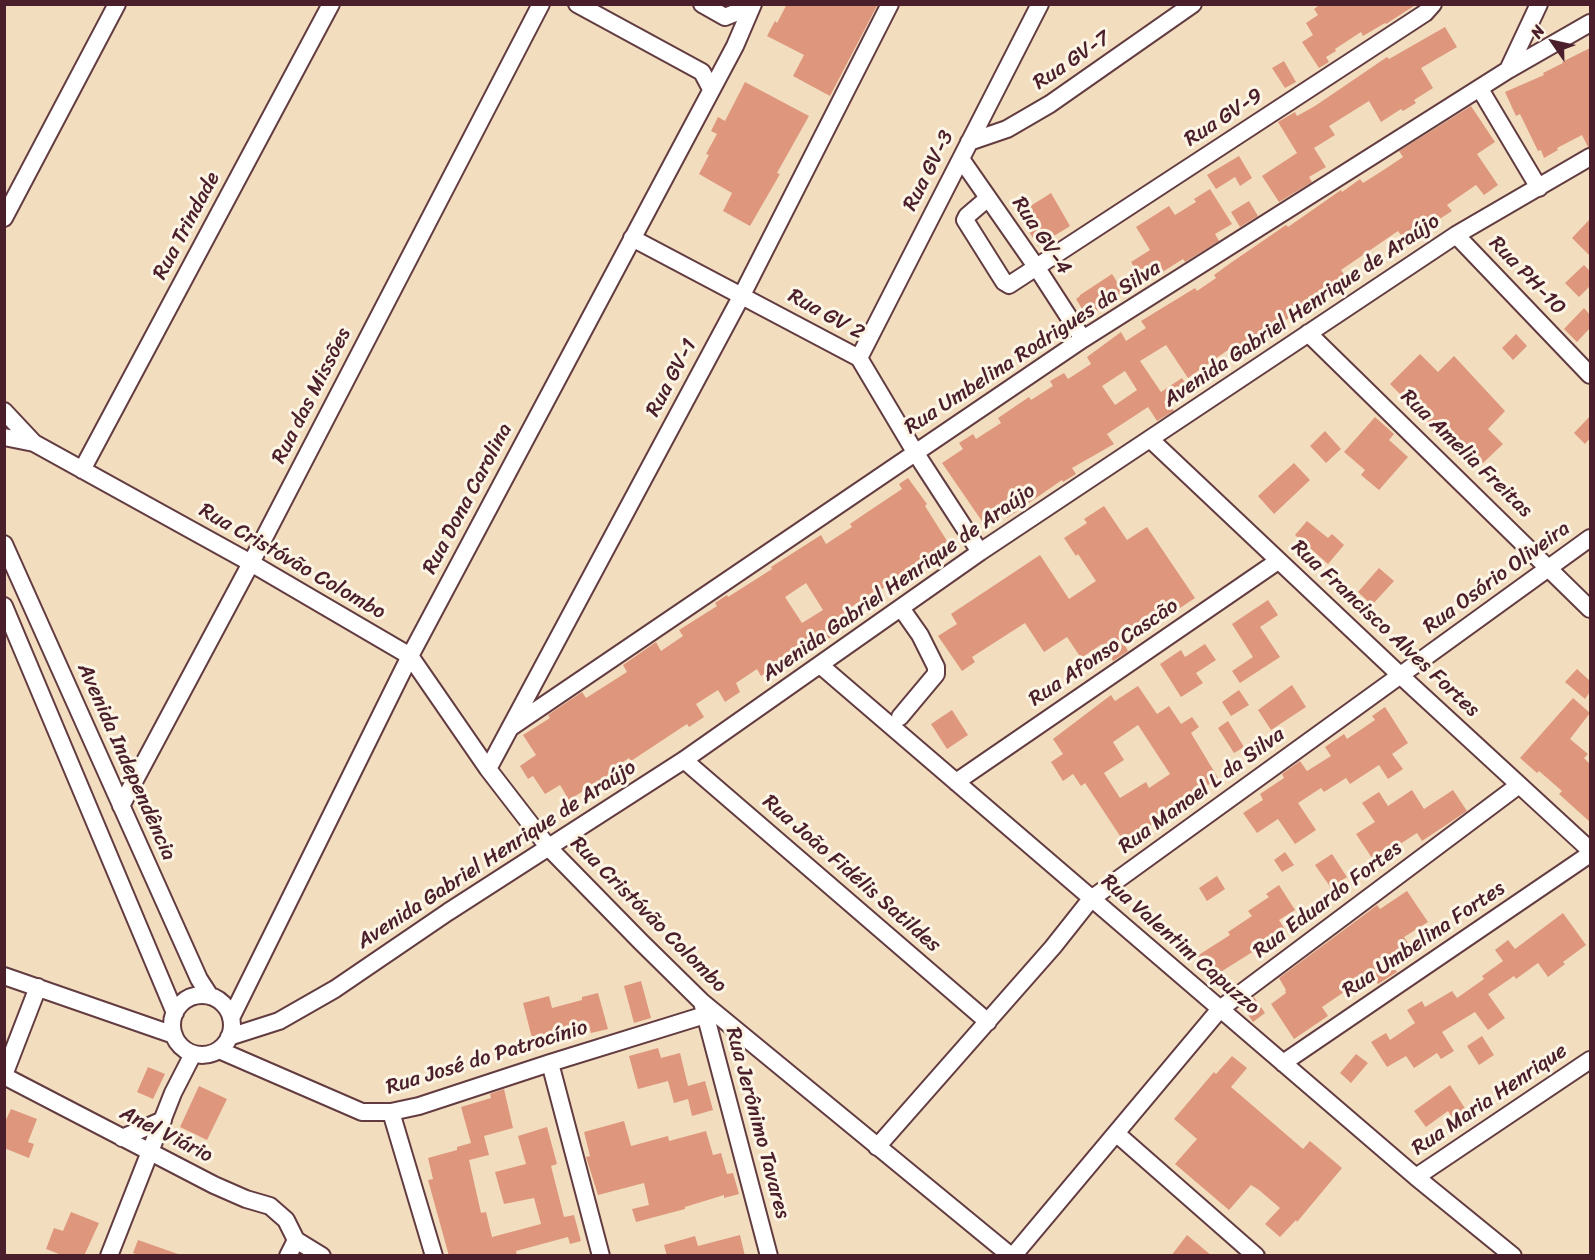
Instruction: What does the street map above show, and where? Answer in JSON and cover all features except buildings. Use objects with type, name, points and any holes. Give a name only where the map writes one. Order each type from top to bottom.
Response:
[{"type":"street","points":[[4,218],[117,4]]},
{"type":"street","name":"Rua Trindade","points":[[82,470],[331,4]]},
{"type":"street","name":"Rua das Missões","points":[[121,806],[251,563],[541,4]]},
{"type":"street","points":[[577,4],[702,72],[711,89]]},
{"type":"street","points":[[702,4],[725,16],[753,5]]},
{"type":"street","name":"Rua GV-1","points":[[488,769],[742,295],[890,4]]},
{"type":"street","name":"Rua GV-3","points":[[860,358],[1040,4]]},
{"type":"street","name":"Rua GV-7","points":[[969,142],[1007,129],[1050,104],[1193,4]]},
{"type":"street","name":"Rua GV-9","points":[[988,198],[965,220],[1004,282],[1009,285],[1425,13],[1433,4]]},
{"type":"street","points":[[1508,70],[1539,4]]},
{"type":"street","name":"Rua Dona Carolina","points":[[231,1018],[410,656],[735,46],[753,5]]},
{"type":"street","name":"Rua Umbelina Rodrigues da Silva","points":[[510,728],[1083,339],[1508,70],[1590,23]]},
{"type":"street","points":[[1480,89],[1539,188]]},
{"type":"street","name":"Avenida Gabriel Henrique de Araújo","points":[[224,1044],[279,1021],[335,989],[448,912],[684,760],[980,552],[1308,333],[1456,235],[1590,157]]},
{"type":"street","name":"Rua GV-4","points":[[961,159],[1037,267],[1083,339]]},
{"type":"street","name":"Rua PH-10","points":[[1456,235],[1590,375]]},
{"type":"street","name":"Rua GV 2","points":[[632,238],[860,358],[915,452],[980,552]]},
{"type":"street","name":"Rua Amelia Freitas","points":[[1308,333],[1590,609]]},
{"type":"street","name":"Rua Cristóvão Colombo","points":[[4,411],[34,443],[251,563],[410,656],[488,769],[549,848],[703,1008],[1012,1256]]},
{"type":"street","name":"Rua Cristóvão Colombo","points":[[4,437],[34,443]]},
{"type":"street","name":"Rua Francisco Alves Fortes","points":[[1150,439],[1590,852]]},
{"type":"street","name":"Rua Osório Oliveira","points":[[1401,676],[1590,538]]},
{"type":"street","name":"Avenida Independência","points":[[4,544],[199,979],[210,996]]},
{"type":"street","name":"Rua Afonso Cascão","points":[[956,782],[1278,561]]},
{"type":"street","points":[[900,717],[936,674],[936,667],[921,635],[902,608]]},
{"type":"street","points":[[6,613],[175,1013]]},
{"type":"street","name":"Rua Valentim Capuzzo","points":[[820,665],[1283,1064],[1513,1256]]},
{"type":"street","name":"Rua Manoel L da Silva","points":[[877,1147],[1053,947],[1091,899],[1401,676]]},
{"type":"street","name":"Rua João Fidélis Satildes","points":[[684,760],[988,1022]]},
{"type":"street","name":"Rua Eduardo Fortes","points":[[1012,1256],[1220,1009],[1519,785]]},
{"type":"street","name":"Rua Umbelina Fortes","points":[[1283,1064],[1590,852]]},
{"type":"street","points":[[4,976],[174,1035]]},
{"type":"street","points":[[4,1076],[38,987]]},
{"type":"street","points":[[199,995],[210,996],[224,1004],[231,1018],[224,1044],[207,1055],[193,1054],[181,1047],[174,1035],[172,1024],[175,1013],[189,998],[199,995]]},
{"type":"street","name":"Rua José do Patrocínio","points":[[224,1044],[362,1112],[391,1112],[419,1106],[550,1063],[703,1008]]},
{"type":"street","name":"Rua Jerônimo Tavares","points":[[703,1008],[769,1256]]},
{"type":"street","points":[[109,1256],[163,1120],[193,1054]]},
{"type":"street","name":"Rua Maria Henrique","points":[[1416,1177],[1590,1060]]},
{"type":"street","points":[[550,1063],[601,1256]]},
{"type":"street","name":"Anel Viário","points":[[4,1076],[214,1185],[246,1199],[270,1206],[286,1220],[296,1240]]},
{"type":"street","points":[[391,1112],[434,1256]]},
{"type":"street","points":[[122,1138],[163,1120]]},
{"type":"street","points":[[1117,1134],[1256,1256]]},
{"type":"street","points":[[288,1256],[296,1240],[322,1256]]}]
